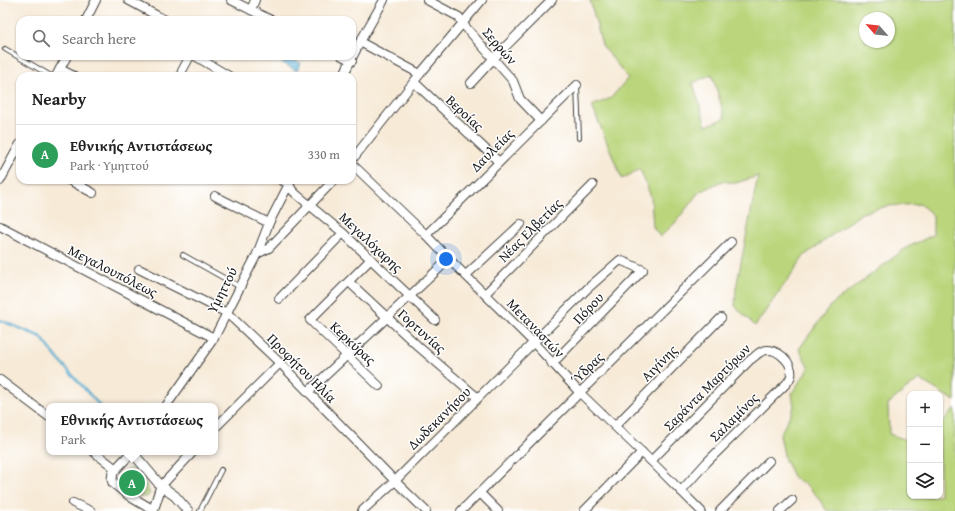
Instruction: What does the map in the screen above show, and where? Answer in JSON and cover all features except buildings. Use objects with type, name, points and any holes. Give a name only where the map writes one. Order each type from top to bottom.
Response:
[{"type":"street","points":[[88,16],[96,0]]},
{"type":"street","points":[[128,0],[158,16]]},
{"type":"street","points":[[230,0],[263,16]]},
{"type":"street","points":[[251,10],[255,0]]},
{"type":"street","points":[[356,52],[384,0]]},
{"type":"street","name":"Σερρών","points":[[427,0],[459,18],[513,80],[520,99],[541,121]]},
{"type":"street","points":[[356,155],[420,74],[482,0]]},
{"type":"street","points":[[471,83],[552,0]]},
{"type":"street","points":[[360,42],[420,74]]},
{"type":"street","points":[[58,72],[65,60]]},
{"type":"street","points":[[182,72],[188,60]]},
{"type":"street","points":[[202,60],[222,72]]},
{"type":"street","points":[[345,72],[352,61]]},
{"type":"street","name":"Βεροίας","points":[[414,82],[499,162]]},
{"type":"street","name":"Δαυλείας","points":[[426,235],[577,85]]},
{"type":"street","points":[[0,181],[16,154]]},
{"type":"street","name":"Μεταναστών","points":[[356,168],[426,235],[534,343],[580,393],[702,511]]},
{"type":"street","points":[[76,184],[93,193]]},
{"type":"street","name":"Υμηττού","points":[[168,403],[214,338],[289,184]]},
{"type":"street","name":"Μεγαλόχαρης","points":[[290,184],[292,190],[296,194],[343,233],[435,320]]},
{"type":"street","points":[[256,254],[269,248],[330,184]]},
{"type":"street","name":"Νέας Ελβετίας","points":[[485,294],[593,185]]},
{"type":"street","points":[[215,196],[269,223]]},
{"type":"street","points":[[466,275],[521,224]]},
{"type":"street","name":"Μεγαλουπόλεως","points":[[0,226],[214,338]]},
{"type":"street","points":[[279,299],[343,233]]},
{"type":"street","name":"Ύδρας","points":[[461,511],[731,242]]},
{"type":"street","points":[[308,392],[449,259]]},
{"type":"street","points":[[349,282],[371,260]]},
{"type":"street","name":"Δωδεκανήσου","points":[[362,511],[395,481],[587,289],[620,260],[643,270]]},
{"type":"street","name":"Προφήτου Ηλία","points":[[140,269],[226,313],[280,363],[426,511]]},
{"type":"street","name":"Πόρου","points":[[552,364],[643,270]]},
{"type":"street","name":"Γορτυνίας","points":[[349,282],[387,318],[478,398]]},
{"type":"street","name":"Κερκύρας","points":[[349,282],[312,316],[310,320],[379,386]]},
{"type":"street","name":"Αιγίνης","points":[[615,426],[721,318]]},
{"type":"street","name":"Σαράντα Μαρτύρων","points":[[651,461],[750,360],[762,351],[772,350],[785,359]]},
{"type":"street","name":"Σαλαμίνος","points":[[681,491],[713,456],[786,384],[791,377],[791,368],[785,359]]},
{"type":"street","points":[[218,425],[280,363]]},
{"type":"street","points":[[0,380],[46,415]]},
{"type":"street","points":[[584,511],[642,452]]},
{"type":"street","points":[[98,455],[116,469]]},
{"type":"street","points":[[129,455],[113,472],[113,483],[153,511],[161,486],[190,455]]},
{"type":"street","points":[[135,455],[161,486],[175,496],[188,511]]},
{"type":"street","points":[[720,511],[769,461]]},
{"type":"street","points":[[480,493],[498,511]]},
{"type":"street","points":[[780,511],[792,500]]},
{"type":"street","points":[[73,502],[91,511]]},
{"type":"lane","points":[[5,49],[16,55]]},
{"type":"lane","points":[[24,60],[44,72]]},
{"type":"lane","points":[[577,85],[579,138]]},
{"type":"lane","points":[[183,255],[240,287]]},
{"type":"lane","points":[[200,511],[221,470]]},
{"type":"green space","points":[[590,0],[955,0],[955,401],[943,394],[943,391],[939,391],[919,379],[888,404],[889,434],[907,440],[907,499],[943,499],[943,422],[955,408],[955,511],[827,511],[817,496],[805,484],[794,478],[785,460],[780,435],[794,407],[792,393],[809,368],[799,349],[831,305],[906,248],[933,235],[933,215],[920,204],[887,206],[862,213],[805,255],[755,326],[735,306],[736,288],[758,176],[736,183],[722,181],[699,192],[675,223],[660,237],[653,227],[651,197],[640,169],[622,179],[592,106],[611,98],[628,78],[602,45]],"holes":[[[712,74],[725,118],[706,126],[693,83]]]},
{"type":"green space","points":[[130,469],[134,469],[147,486],[150,494],[147,497],[131,493],[119,482]]},
{"type":"water","points":[[283,60],[294,60],[301,63],[297,71],[282,63]]},
{"type":"waterway","points":[[0,320],[41,337],[58,359],[97,403]]},
{"type":"place","name":"Εθνικής Αντιστάσεως","points":[[132,483]]}]
